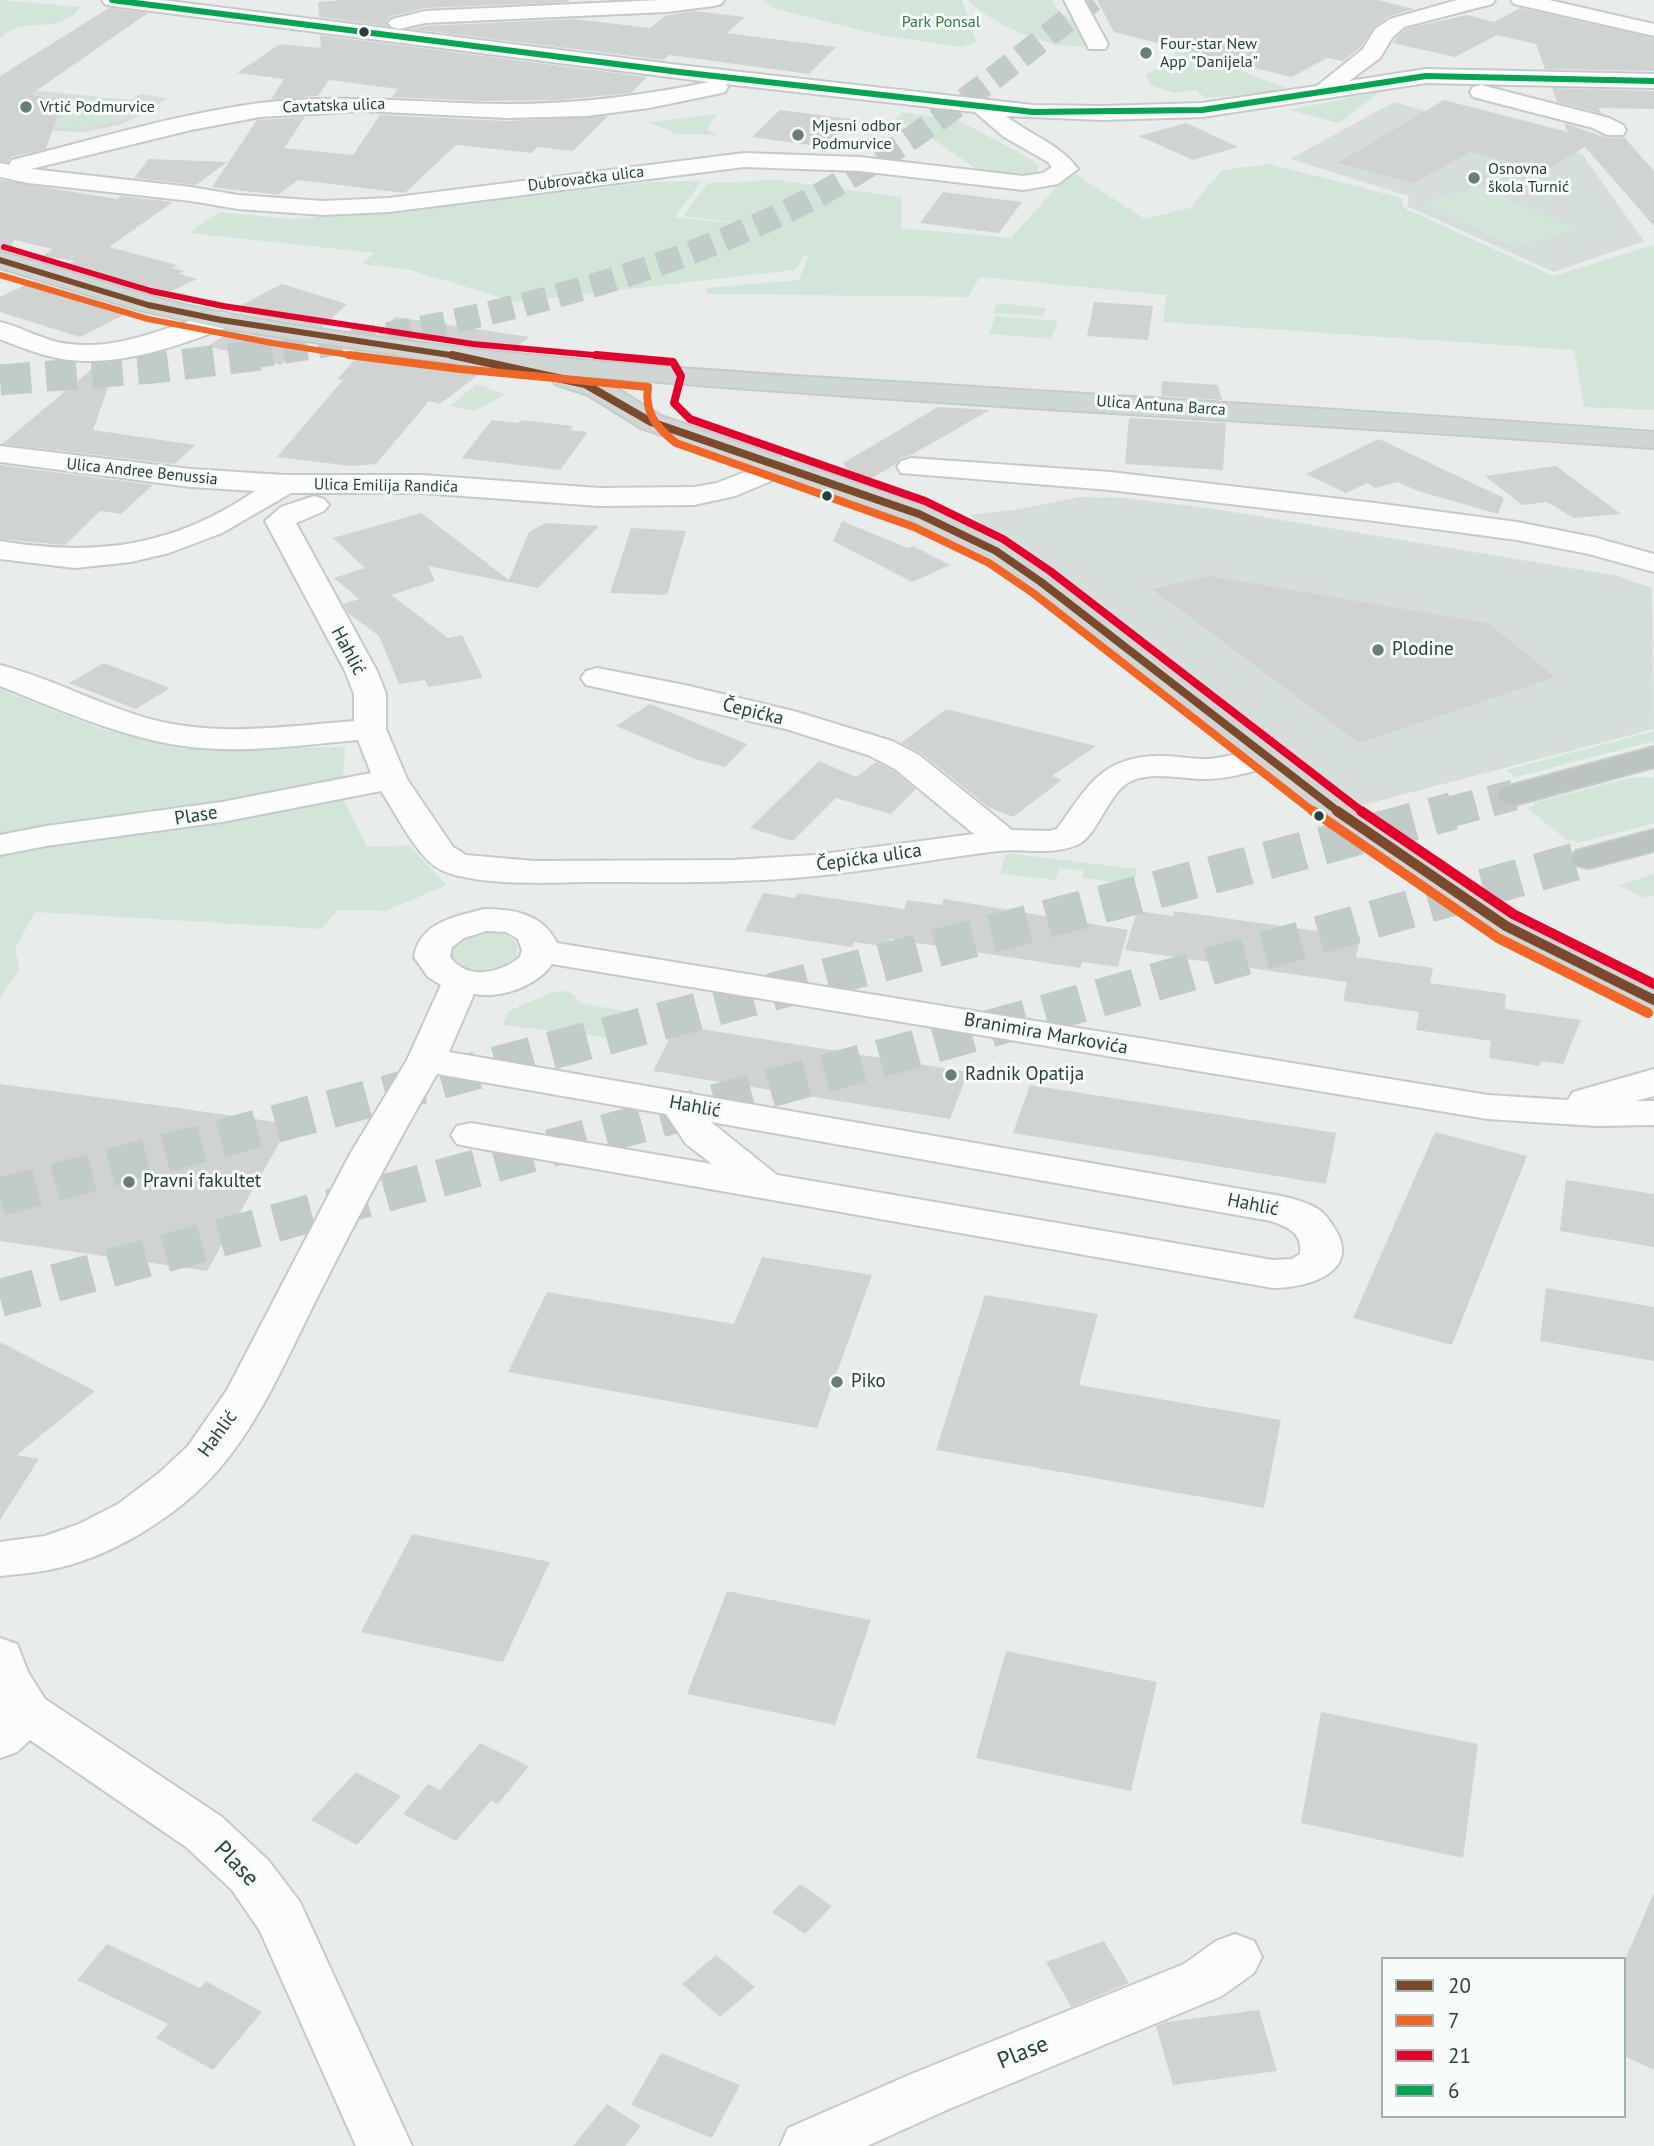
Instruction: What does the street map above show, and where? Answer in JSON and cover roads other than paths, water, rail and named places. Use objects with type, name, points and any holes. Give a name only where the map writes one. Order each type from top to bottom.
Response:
[{"type":"highway","points":[[1514,794],[1654,757]]},
{"type":"highway","points":[[1588,858],[1654,840]]},
{"type":"main road","points":[[0,260],[148,305],[221,320],[471,358],[585,384],[651,422],[919,514],[996,551],[1041,582],[1331,807],[1506,926],[1654,1000]]},
{"type":"main road","name":"Ulica Antuna Barca","points":[[471,358],[730,380],[1413,422],[1654,440]]},
{"type":"main road","points":[[627,408],[626,400],[631,391],[643,383],[667,375]]},
{"type":"main road","points":[[667,375],[658,394],[659,406],[683,431]]},
{"type":"main road","points":[[683,431],[685,410],[698,390],[711,383],[730,380]]},
{"type":"street","points":[[121,0],[352,30],[425,29],[715,0]]},
{"type":"street","points":[[1074,0],[1097,44]]},
{"type":"street","points":[[1321,91],[1352,71],[1372,53],[1383,34],[1397,23],[1423,14],[1486,0]]},
{"type":"street","points":[[1521,0],[1654,30]]},
{"type":"street","points":[[425,29],[679,72],[983,108],[1062,113],[1178,111],[1251,104],[1426,76],[1654,81]]},
{"type":"street","points":[[1372,53],[1385,64],[1601,123],[1615,130]]},
{"type":"street","points":[[673,97],[683,79],[679,72]]},
{"type":"street","name":"Cavtatska ulica","points":[[0,170],[222,116],[296,106],[388,104],[527,111],[587,109],[757,82]]},
{"type":"street","name":"Dubrovačka ulica","points":[[0,170],[28,176],[191,194],[238,202],[331,208],[389,205],[744,160],[860,164],[1023,183],[1050,179],[1066,169],[1056,157],[1012,132],[983,108]]},
{"type":"street","points":[[0,330],[55,350],[81,353],[180,336],[221,320]]},
{"type":"street","name":"Ulica Andree Benussia","points":[[0,454],[191,478],[284,484]]},
{"type":"street","name":"Ulica Emilija Randića","points":[[284,484],[422,484],[599,497],[668,497],[725,490],[783,466]]},
{"type":"street","points":[[911,467],[1110,481],[1362,510],[1517,531],[1593,546],[1654,564]]},
{"type":"street","points":[[0,550],[73,559],[142,549],[210,530],[284,484]]},
{"type":"street","name":"Hahlić","points":[[314,505],[290,513],[281,521],[289,542],[370,694],[370,729],[390,779],[440,854]]},
{"type":"street","points":[[0,675],[151,729],[179,735],[254,738],[370,729]]},
{"type":"street","name":"Čepićka","points":[[597,678],[685,695],[797,722],[880,748],[907,762],[1003,840]]},
{"type":"street","name":"Čepićka ulica","points":[[440,854],[455,863],[486,869],[732,871],[815,866],[1003,840],[1052,842],[1069,836],[1108,783],[1127,772],[1154,766],[1206,769],[1236,766],[1267,757]]},
{"type":"street","name":"Plase","points":[[0,845],[46,836],[222,812],[390,779]]},
{"type":"street","points":[[484,920],[517,923],[539,939],[541,951],[536,963],[512,978],[486,983],[461,981],[436,967],[431,957],[439,937],[459,926],[484,920]]},
{"type":"street","name":"Branimira Markovića","points":[[541,951],[1488,1107],[1596,1114],[1654,1113]]},
{"type":"street","name":"Hahlić","points":[[0,1559],[50,1553],[105,1531],[155,1501],[204,1457],[245,1397],[370,1154],[426,1060],[461,981]]},
{"type":"street","name":"Hahlić","points":[[426,1060],[1282,1209],[1307,1222],[1317,1233],[1322,1247],[1320,1260],[1308,1269],[1292,1275],[1273,1275],[765,1184],[471,1135]]},
{"type":"street","name":"Branimira Markovića","points":[[1551,1110],[1636,1089],[1654,1081]]},
{"type":"street","points":[[679,1104],[699,1135],[765,1184]]},
{"type":"street","name":"Plase","points":[[0,1657],[14,1726],[204,1832],[250,1875],[281,1918],[384,2146]]},
{"type":"street","name":"Plase","points":[[808,2146],[917,2097],[1203,1980],[1234,1957]]},
{"type":"tunnel","points":[[249,357],[397,333],[545,299],[690,253],[759,224],[826,191],[896,148],[963,101],[1093,0]]},
{"type":"tunnel","points":[[0,380],[153,368],[261,355]]},
{"type":"tunnel","points":[[1446,813],[1514,795]]},
{"type":"tunnel","points":[[0,1197],[1453,811]]},
{"type":"tunnel","points":[[0,1298],[1047,1013],[1588,858]]},
{"type":"place","name":"Four-star New App \"Danijela\"","points":[[1146,53]]},
{"type":"place","name":"Vrtić Podmurvice","points":[[26,107]]},
{"type":"place","name":"Mjesni odbor Podmurvice","points":[[798,135]]},
{"type":"place","name":"Osnovna škola Turnić","points":[[1474,178]]},
{"type":"place","name":"Plodine","points":[[1378,650]]},
{"type":"place","name":"Radnik Opatija","points":[[951,1075]]},
{"type":"place","name":"Pravni fakultet","points":[[129,1182]]},
{"type":"place","name":"Piko","points":[[837,1382]]},
{"type":"park label","name":"Park Ponsal","points":[[941,22]]}]
